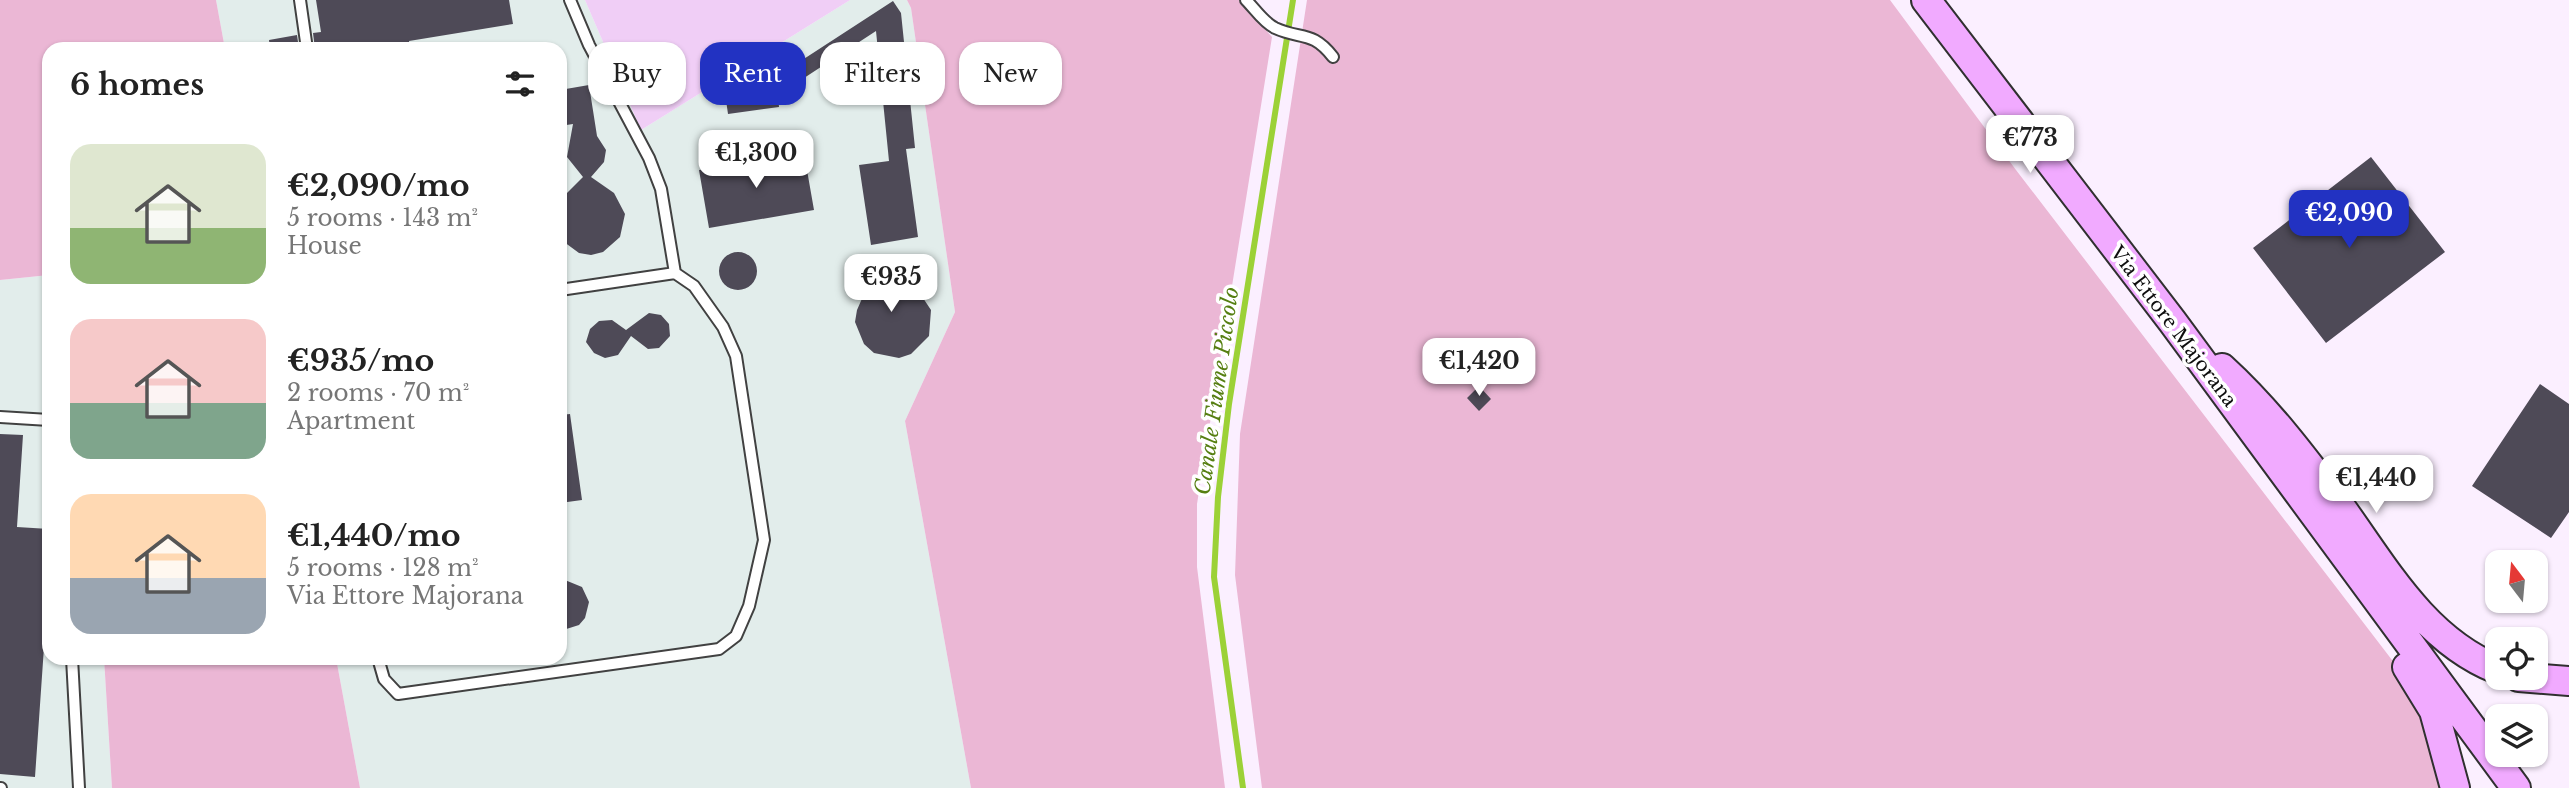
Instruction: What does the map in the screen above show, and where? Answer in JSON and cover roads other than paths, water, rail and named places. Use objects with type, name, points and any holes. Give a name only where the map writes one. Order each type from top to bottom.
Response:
[{"type":"main road","name":"Via Ettore Majorana","points":[[1926,0],[2172,321],[2516,788]]},
{"type":"main road","points":[[2172,321],[2259,404],[2406,597],[2441,636],[2485,664]]},
{"type":"main road","points":[[2172,321],[2233,429],[2418,681],[2434,711],[2455,788]]},
{"type":"main road","points":[[2548,679],[2569,681]]},
{"type":"lane","points":[[299,0],[306,42]]},
{"type":"lane","points":[[381,665],[384,679],[398,694],[719,649],[736,636],[749,606],[764,540],[736,356],[723,327],[694,286],[675,272],[661,189],[649,158],[589,45],[570,0]]},
{"type":"lane","points":[[1246,0],[1276,29],[1306,35],[1321,42],[1333,57]]},
{"type":"lane","points":[[567,289],[675,272]]},
{"type":"lane","points":[[0,417],[42,420]]},
{"type":"lane","points":[[72,665],[79,788]]},
{"type":"waterway","name":"Canale Fiume Piccolo","points":[[1243,788],[1214,577],[1218,497],[1229,404],[1293,0]]}]
